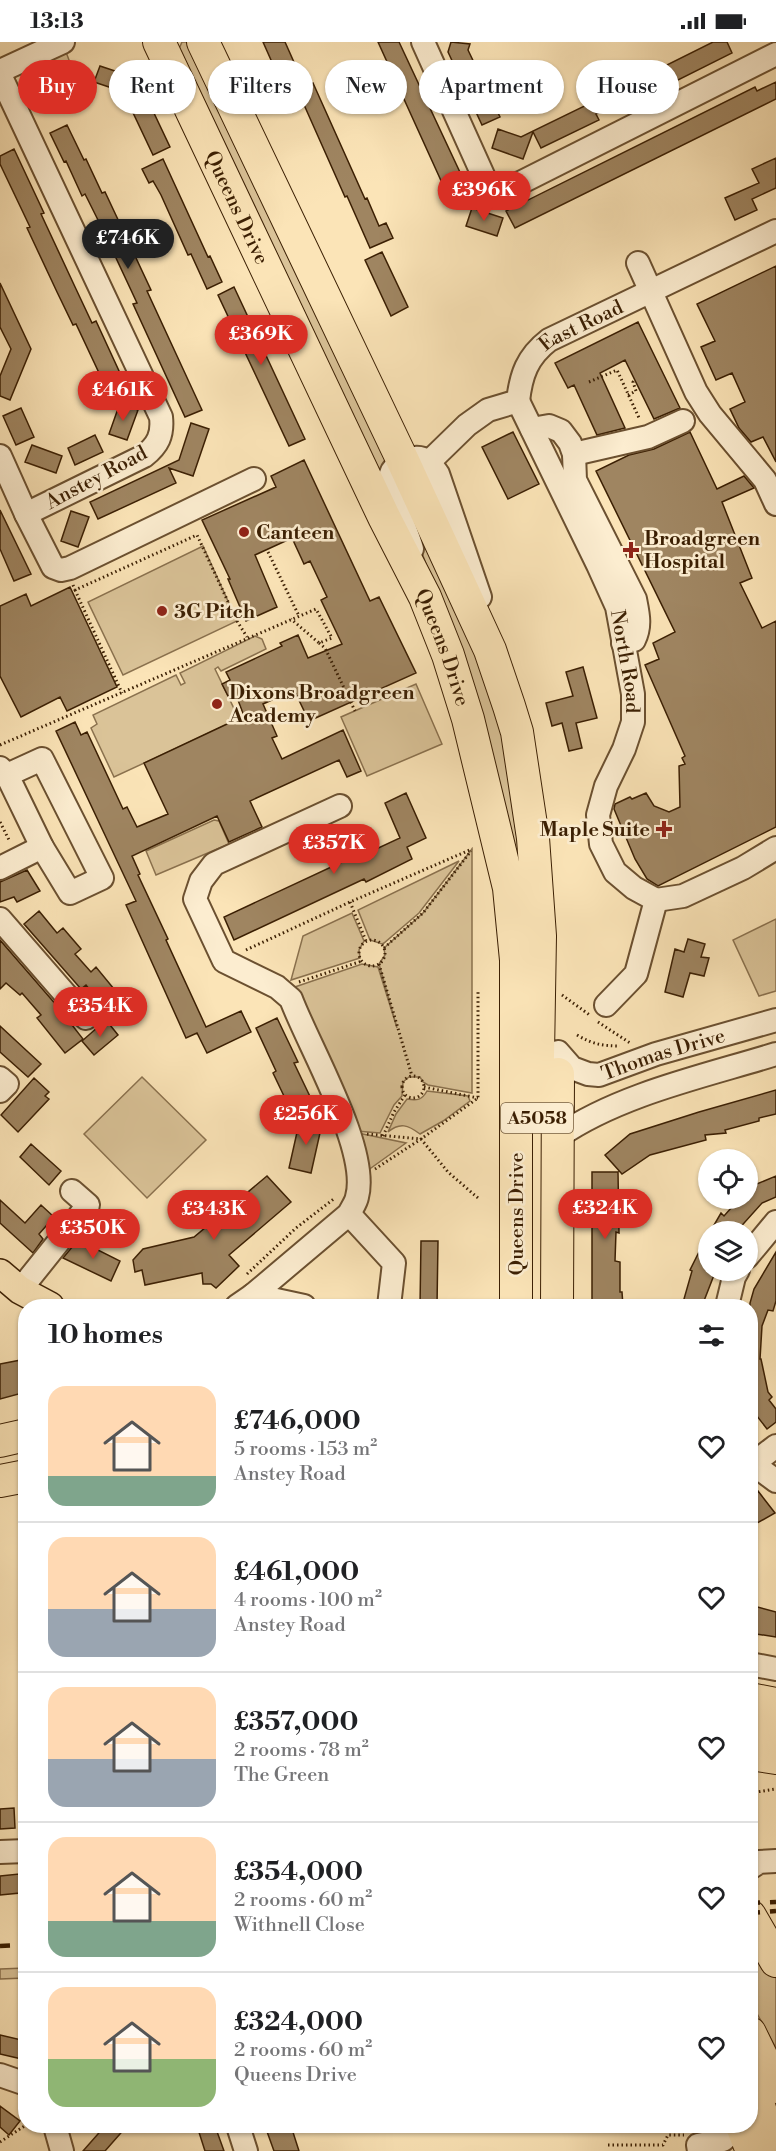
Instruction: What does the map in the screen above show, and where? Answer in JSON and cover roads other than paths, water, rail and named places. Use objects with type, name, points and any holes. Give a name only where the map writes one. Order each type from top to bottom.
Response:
[{"type":"highway","name":"Queens Drive","points":[[159,42],[424,597],[448,655],[468,719],[509,888],[516,960],[526,1299]]},
{"type":"highway","name":"Queens Drive","points":[[203,42],[416,462],[490,650],[517,732],[533,838],[540,936],[536,1169],[526,1299]]},
{"type":"highway","points":[[517,732],[543,795],[552,840],[567,1043],[559,1136],[527,1299]]},
{"type":"highway","points":[[0,1441],[18,1438]]},
{"type":"highway","points":[[0,1481],[18,1478]]},
{"type":"highway","points":[[758,1701],[776,1704]]},
{"type":"highway","points":[[758,1732],[776,1734]]},
{"type":"highway","points":[[758,1756],[776,1759]]},
{"type":"highway","points":[[758,1762],[776,1759]]},
{"type":"highway","points":[[758,1929],[776,1961]]},
{"type":"highway","points":[[758,2050],[776,2087]]},
{"type":"highway","points":[[758,2103],[774,2151]]},
{"type":"main road","points":[[10,1281],[39,1299]]},
{"type":"street","points":[[0,73],[63,42]]},
{"type":"street","points":[[423,42],[487,184],[500,189],[540,174],[776,54]]},
{"type":"street","name":"Anstey Road","points":[[0,73],[162,417],[162,429],[157,444],[144,456],[26,514]]},
{"type":"street","name":"East Road","points":[[518,401],[521,381],[536,351],[549,340],[776,231]]},
{"type":"street","points":[[639,263],[696,392],[710,414],[765,480],[776,504]]},
{"type":"street","points":[[424,597],[409,536],[390,475],[395,466],[416,462],[488,410],[518,401]]},
{"type":"street","name":"North Road","points":[[518,401],[616,607],[633,694],[633,722],[624,749],[606,786],[598,815],[601,844],[615,872],[634,888],[657,900]]},
{"type":"street","points":[[574,454],[640,439],[683,422]]},
{"type":"street","points":[[532,429],[549,426],[561,431],[570,443],[574,454],[575,480],[635,599],[639,620],[638,632],[634,640],[623,643]]},
{"type":"street","points":[[0,456],[53,567],[61,570],[70,568],[254,479]]},
{"type":"street","points":[[42,759],[102,878],[70,893],[42,847],[3,771],[42,759]]},
{"type":"street","points":[[244,1293],[349,1214],[357,1198],[359,1180],[349,1133],[291,999],[277,987],[224,961],[195,899],[201,881],[214,864],[340,806]]},
{"type":"street","points":[[9,863],[42,847]]},
{"type":"street","points":[[606,1005],[636,974],[657,900],[683,896],[743,868],[776,848]]},
{"type":"street","points":[[0,918],[86,1018]]},
{"type":"street","name":"Thomas Drive","points":[[567,1043],[572,1068],[599,1075],[656,1054],[776,1020]]},
{"type":"street","name":"Thomas Drive","points":[[559,1136],[582,1120],[604,1109],[682,1082],[776,1054]]},
{"type":"street","points":[[0,1078],[7,1084],[0,1091]]},
{"type":"street","points":[[10,1281],[88,1205],[72,1191]]},
{"type":"street","points":[[349,1214],[394,1263],[390,1299]]},
{"type":"street","points":[[758,1244],[776,1222]]},
{"type":"street","points":[[729,1299],[733,1281]]},
{"type":"street","points":[[244,1293],[272,1299]]},
{"type":"street","points":[[758,1458],[776,1446]]},
{"type":"street","points":[[758,1468],[776,1481]]},
{"type":"street","points":[[758,1666],[776,1670]]},
{"type":"street","points":[[0,1852],[18,1851]]},
{"type":"street","points":[[758,1863],[776,1861]]},
{"type":"street","points":[[0,2075],[18,2081]]},
{"type":"street","points":[[57,2133],[62,2151]]},
{"type":"street","points":[[240,2133],[246,2151]]},
{"type":"street","points":[[694,2143],[698,2145],[723,2140],[731,2133],[746,2136]]},
{"type":"railway","points":[[758,1903],[776,1902]]},
{"type":"railway","points":[[758,1912],[776,1911]]},
{"type":"railway","points":[[0,1946],[18,1945]]},
{"type":"place","name":"Canteen","points":[[244,532]]},
{"type":"place","name":"Broadgreen Hospital","points":[[631,550]]},
{"type":"place","name":"3G Pitch","points":[[162,611]]},
{"type":"place","name":"Dixons Broadgreen Academy","points":[[217,704]]},
{"type":"place","name":"Maple Suite","points":[[664,829]]}]
